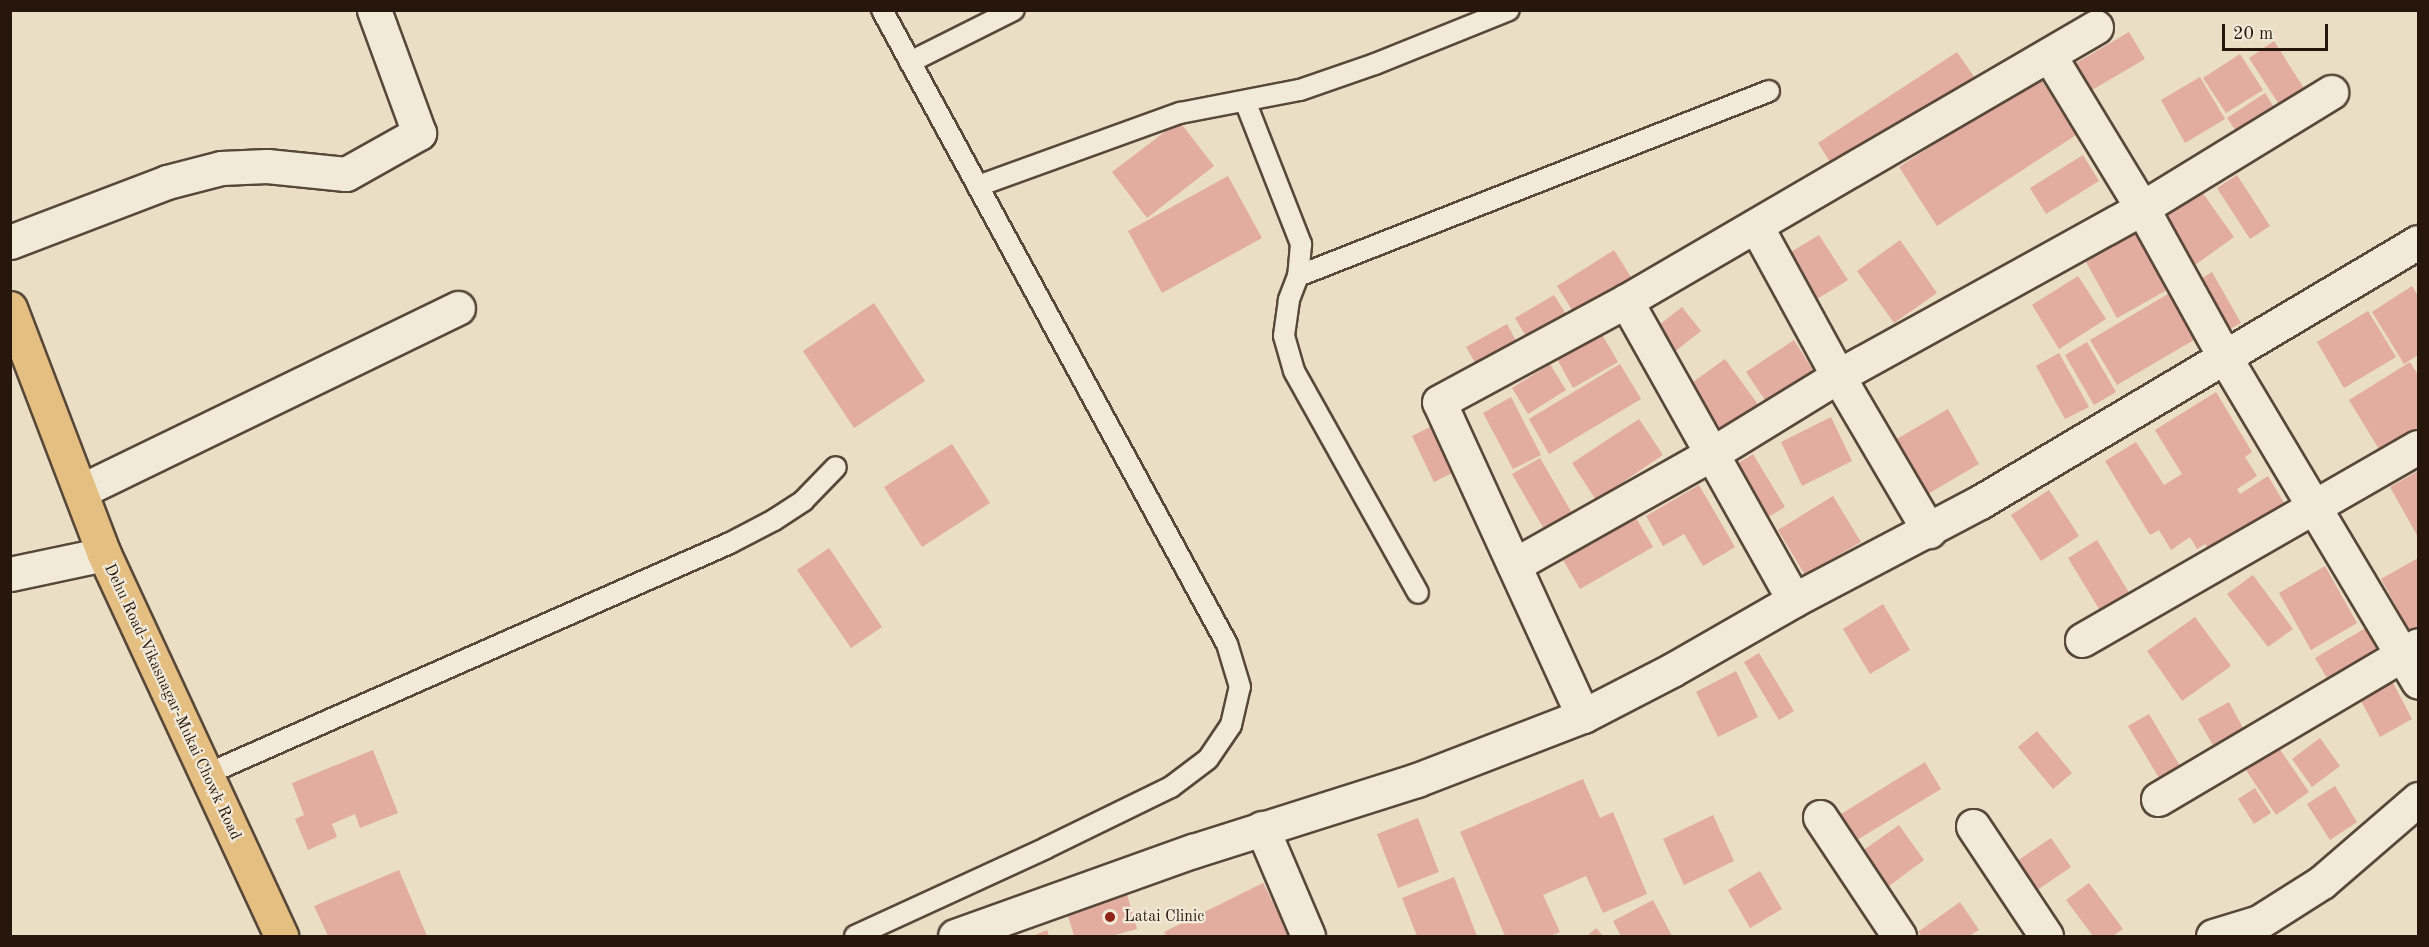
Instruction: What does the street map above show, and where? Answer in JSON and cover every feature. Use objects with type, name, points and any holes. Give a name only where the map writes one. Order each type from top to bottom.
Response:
[{"type":"main road","points":[[10,308],[104,554]]},
{"type":"main road","name":"Dehu Road-Vikasnagar-Mukai Chowk Road","points":[[104,554],[281,936]]},
{"type":"street","points":[[10,242],[167,182],[220,168],[267,166],[346,174],[419,133],[374,10]]},
{"type":"street","points":[[1583,716],[1439,402],[1626,301],[2096,27]]},
{"type":"street","points":[[2049,55],[2142,208],[2224,356],[2314,507],[2413,660],[2158,799]]},
{"type":"street","points":[[1514,565],[1713,453],[1838,376],[2142,208],[2331,92]]},
{"type":"street","points":[[1756,226],[1838,376],[1929,531]]},
{"type":"street","points":[[955,936],[1262,828],[1417,780],[1583,716],[1672,670],[1794,600],[1929,531],[2418,242]]},
{"type":"street","points":[[1626,301],[1794,600]]},
{"type":"street","points":[[81,491],[458,308]]},
{"type":"street","points":[[2082,640],[2418,447]]},
{"type":"street","name":"Dehu Road-Vikasnagar-Mukai Chowk Road","points":[[10,574],[104,554]]},
{"type":"street","points":[[2213,936],[2259,922],[2322,882],[2418,799]]},
{"type":"street","points":[[1820,817],[1899,936]]},
{"type":"street","points":[[1973,826],[2046,936]]},
{"type":"street","points":[[1262,828],[1308,936]]},
{"type":"lane","points":[[855,936],[1046,848],[1171,787],[1208,759],[1231,725],[1240,687],[1227,644],[882,10]]},
{"type":"lane","points":[[910,62],[1014,10]]},
{"type":"lane","points":[[978,186],[1180,113],[1300,90],[1375,64],[1509,10]]},
{"type":"lane","points":[[1298,276],[1769,91]]},
{"type":"lane","points":[[1245,101],[1300,244],[1298,276],[1289,300],[1284,336],[1294,371],[1418,593]]},
{"type":"lane","points":[[205,775],[730,543],[774,520],[803,501],[836,466]]},
{"type":"building","points":[[2129,32],[2145,59],[2092,90],[2076,63]]},
{"type":"building","points":[[2274,41],[2307,93],[2282,109],[2249,58]]},
{"type":"building","points":[[1957,52],[1977,81],[1837,173],[1818,143]]},
{"type":"building","points":[[2240,54],[2263,90],[2226,113],[2203,78]]},
{"type":"building","points":[[2039,76],[2076,135],[1937,226],[1899,167]]},
{"type":"building","points":[[2200,77],[2225,119],[2185,143],[2161,100]]},
{"type":"building","points":[[2265,93],[2277,112],[2240,137],[2227,118]]},
{"type":"building","points":[[1179,121],[1214,166],[1147,218],[1112,172]]},
{"type":"building","points":[[2083,155],[2099,181],[2046,214],[2030,188]]},
{"type":"building","points":[[2237,175],[2270,226],[2250,239],[2217,188]]},
{"type":"building","points":[[1228,176],[1262,238],[1162,293],[1128,231]]},
{"type":"building","points":[[2197,185],[2234,237],[2195,265],[2158,213]]},
{"type":"building","points":[[2130,223],[2167,290],[2117,318],[2080,251]]},
{"type":"building","points":[[1819,235],[1848,280],[1809,304],[1781,258]]},
{"type":"building","points":[[1900,240],[1937,293],[1894,323],[1857,271]]},
{"type":"building","points":[[1614,250],[1631,277],[1574,313],[1557,286]]},
{"type":"building","points":[[2212,272],[2241,323],[2219,335],[2191,285]]},
{"type":"building","points":[[2078,276],[2106,319],[2059,349],[2032,305]]},
{"type":"building","points":[[2412,286],[2418,296],[2418,355],[2404,364],[2372,312]]},
{"type":"building","points":[[2173,291],[2199,337],[2117,385],[2090,340]]},
{"type":"building","points":[[1554,295],[1566,314],[1527,338],[1515,318]]},
{"type":"building","points":[[874,303],[925,381],[854,428],[803,351]]},
{"type":"building","points":[[1682,307],[1701,331],[1673,353],[1654,329]]},
{"type":"building","points":[[2368,311],[2396,357],[2344,388],[2317,342]]},
{"type":"building","points":[[1507,324],[1517,343],[1477,366],[1466,347]]},
{"type":"building","points":[[1600,331],[1618,362],[1573,388],[1556,357]]},
{"type":"building","points":[[1794,340],[1816,375],[1769,406],[1746,372]]},
{"type":"building","points":[[2087,342],[2116,392],[2094,405],[2065,355]]},
{"type":"building","points":[[2059,353],[2089,407],[2065,419],[2036,366]]},
{"type":"building","points":[[1725,359],[1762,410],[1718,441],[1682,390]]},
{"type":"building","points":[[2410,362],[2418,375],[2418,431],[2382,454],[2349,400]]},
{"type":"building","points":[[1550,364],[1566,390],[1528,414],[1512,388]]},
{"type":"building","points":[[1620,364],[1641,399],[1549,454],[1529,419]]},
{"type":"building","points":[[2216,392],[2252,452],[2245,457],[2257,476],[2237,489],[2240,494],[2268,476],[2286,506],[2210,552],[2205,544],[2197,549],[2190,537],[2171,550],[2159,530],[2150,535],[2105,461],[2136,442],[2164,485],[2182,474],[2155,430]]},
{"type":"building","points":[[1511,397],[1541,455],[1513,469],[1483,413]]},
{"type":"building","points":[[1948,409],[1979,464],[1921,498],[1890,443]]},
{"type":"building","points":[[1831,417],[1852,461],[1802,486],[1781,442]]},
{"type":"building","points":[[1639,419],[1663,455],[1596,500],[1572,463]]},
{"type":"building","points":[[1436,424],[1458,470],[1434,482],[1412,436]]},
{"type":"building","points":[[952,444],[990,503],[922,547],[884,487]]},
{"type":"building","points":[[1753,454],[1785,507],[1758,523],[1727,470]]},
{"type":"building","points":[[1540,458],[1576,520],[1548,536],[1512,474]]},
{"type":"building","points":[[2418,471],[2418,537],[2390,487]]},
{"type":"building","points":[[1699,485],[1735,547],[1703,566],[1684,534],[1663,546],[1646,516]]},
{"type":"building","points":[[2049,490],[2079,536],[2041,561],[2011,515]]},
{"type":"building","points":[[1833,496],[1861,542],[1805,575],[1778,530]]},
{"type":"building","points":[[1636,518],[1653,547],[1580,589],[1563,560]]},
{"type":"building","points":[[2097,540],[2133,599],[2104,617],[2068,558]]},
{"type":"building","points":[[829,548],[882,627],[851,648],[797,570]]},
{"type":"building","points":[[2418,558],[2418,629],[2411,633],[2381,579]]},
{"type":"building","points":[[2325,566],[2357,623],[2311,650],[2279,593]]},
{"type":"building","points":[[2253,575],[2293,629],[2268,647],[2227,594]]},
{"type":"building","points":[[1883,604],[1910,650],[1870,674],[1843,629]]},
{"type":"building","points":[[2195,617],[2231,666],[2182,701],[2147,651]]},
{"type":"building","points":[[2369,626],[2388,658],[2334,690],[2315,658]]},
{"type":"building","points":[[1759,653],[1794,711],[1779,720],[1744,662]]},
{"type":"building","points":[[1736,671],[1758,717],[1718,737],[1696,692]]},
{"type":"building","points":[[2389,675],[2412,719],[2380,737],[2357,693]]},
{"type":"building","points":[[2229,702],[2249,739],[2219,756],[2198,719]]},
{"type":"building","points":[[2149,714],[2186,776],[2165,788],[2128,726]]},
{"type":"building","points":[[2037,731],[2072,773],[2053,789],[2018,747]]},
{"type":"building","points":[[2320,738],[2340,766],[2312,787],[2292,759]]},
{"type":"building","points":[[2279,748],[2309,792],[2276,815],[2246,770]]},
{"type":"building","points":[[373,750],[398,813],[360,828],[355,814],[332,824],[337,837],[308,850],[295,819],[304,815],[292,783]]},
{"type":"building","points":[[1925,762],[1941,789],[1857,840],[1841,814]]},
{"type":"building","points":[[1583,779],[1600,818],[1613,812],[1647,894],[1603,913],[1586,876],[1543,895],[1560,932],[1550,936],[1505,936],[1460,832]]},
{"type":"building","points":[[2335,786],[2357,822],[2330,840],[2307,804]]},
{"type":"building","points":[[2255,788],[2271,813],[2254,824],[2238,799]]},
{"type":"building","points":[[1713,815],[1734,861],[1684,885],[1663,839]]},
{"type":"building","points":[[1418,818],[1439,872],[1398,888],[1377,834]]},
{"type":"building","points":[[1899,825],[1924,860],[1877,895],[1851,859]]},
{"type":"building","points":[[2051,838],[2071,867],[2030,895],[2010,866]]},
{"type":"building","points":[[399,870],[427,936],[328,936],[314,906]]},
{"type":"building","points":[[1760,871],[1782,909],[1750,928],[1728,890]]},
{"type":"building","points":[[1454,877],[1477,936],[1417,936],[1402,898]]},
{"type":"building","points":[[1263,883],[1290,936],[1166,936],[1164,932]]},
{"type":"building","points":[[2089,883],[2123,929],[2113,936],[2093,936],[2066,900]]},
{"type":"building","points":[[1127,894],[1137,929],[1111,936],[1074,936],[1067,912]]},
{"type":"building","points":[[1653,900],[1672,936],[1621,936],[1613,921]]},
{"type":"building","points":[[1960,902],[1979,930],[1969,936],[1922,936],[1918,932]]},
{"type":"building","points":[[1596,928],[1603,936],[1587,936]]},
{"type":"building","points":[[1047,930],[1049,936],[1033,936]]},
{"type":"place","name":"Latai Clinic","points":[[1110,917]]}]
